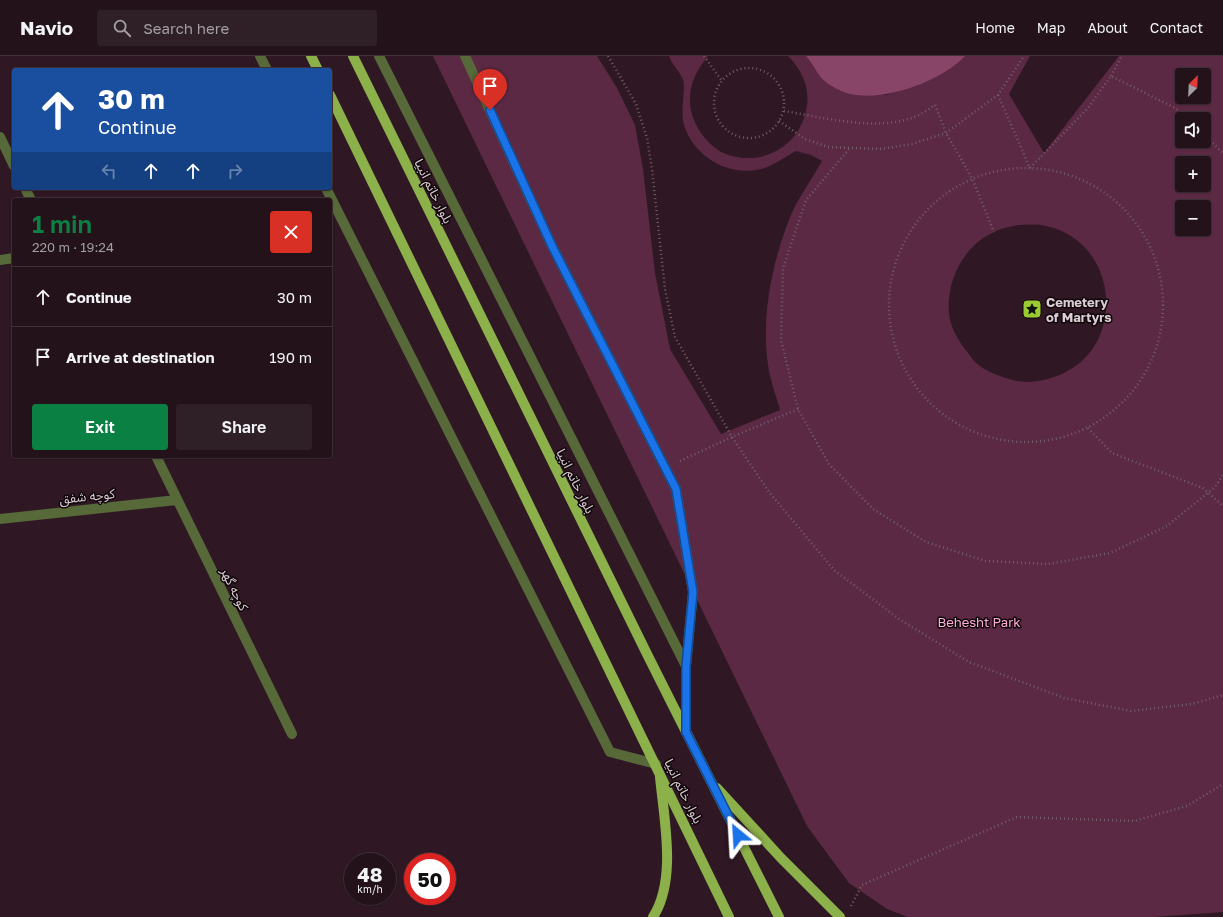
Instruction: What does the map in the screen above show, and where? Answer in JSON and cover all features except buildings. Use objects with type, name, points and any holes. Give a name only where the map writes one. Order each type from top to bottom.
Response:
[{"type":"main road","points":[[311,56],[317,68]]},
{"type":"main road","name":"بلوار خاتم انبیا","points":[[353,56],[710,781],[779,917]]},
{"type":"main road","name":"بلوار خاتم انبیا","points":[[332,99],[729,917]]},
{"type":"main road","points":[[653,917],[658,910],[668,865],[657,767]]},
{"type":"main road","points":[[710,781],[781,858],[840,917]]},
{"type":"street","points":[[260,56],[266,68]]},
{"type":"street","points":[[379,56],[686,666]]},
{"type":"street","points":[[466,56],[552,246],[676,489],[693,592],[686,666],[686,732]]},
{"type":"street","points":[[0,137],[12,162]]},
{"type":"street","points":[[332,200],[610,752],[657,767]]},
{"type":"street","points":[[0,260],[12,258]]},
{"type":"street","name":"کوچه گهر","points":[[157,458],[292,734]]},
{"type":"street","name":"کوچه شفق","points":[[0,519],[177,500]]},
{"type":"path","points":[[608,56],[636,104],[647,138],[652,169],[665,289],[675,337],[732,436],[769,492],[834,570],[899,619],[968,662],[1064,698],[1131,710],[1192,704],[1223,695]]},
{"type":"path","points":[[704,56],[722,80]]},
{"type":"path","points":[[779,121],[806,139],[828,147],[849,149],[881,149],[912,144],[946,132],[998,95],[1024,56]]},
{"type":"path","points":[[1030,168],[1088,108],[1111,76],[1122,56]]},
{"type":"path","points":[[742,68],[753,68],[774,78],[781,88],[784,99],[784,110],[779,121],[772,130],[762,136],[750,138],[739,137],[728,132],[720,124],[715,113],[714,102],[716,90],[722,80],[731,73],[742,68]]},
{"type":"path","points":[[1111,76],[1175,108],[1179,112]]},
{"type":"path","points":[[998,95],[1030,168]]},
{"type":"path","points":[[784,110],[822,118],[877,123],[914,117],[936,105],[946,132],[972,178],[994,232]]},
{"type":"path","points":[[1211,142],[1223,153]]},
{"type":"path","points":[[849,149],[806,200],[783,268],[781,340],[798,409],[829,464],[873,509],[926,542],[986,561],[1048,564],[1110,553],[1167,526],[1215,486],[1223,475]]},
{"type":"path","points":[[1030,168],[1060,172],[1098,188],[1130,215],[1152,250],[1163,291],[1161,332],[1147,371],[1122,404],[1088,428],[1045,441],[1001,440],[960,425],[925,399],[901,362],[889,320],[891,276],[907,235],[935,202],[972,178],[1000,170],[1030,168]]},
{"type":"path","points":[[665,468],[732,436],[798,409]]},
{"type":"path","points":[[1088,428],[1112,453],[1203,488],[1223,506]]},
{"type":"path","points":[[849,911],[862,885],[1017,817],[1134,821],[1187,806],[1223,784]]},
{"type":"green space","name":"Behesht Park","points":[[433,56],[597,56],[617,88],[635,125],[643,169],[655,273],[670,349],[721,434],[780,410],[769,371],[766,346],[767,309],[773,271],[793,210],[822,161],[811,155],[796,151],[770,166],[749,171],[725,167],[714,162],[704,155],[696,146],[684,125],[684,83],[669,56],[708,56],[696,74],[690,93],[690,103],[695,123],[705,138],[721,152],[735,157],[748,158],[762,157],[774,152],[785,145],[794,136],[802,124],[807,103],[806,88],[802,74],[788,56],[806,56],[885,95],[911,87],[937,76],[965,56],[1030,56],[1009,94],[1044,153],[1119,56],[1223,56],[1223,912],[1154,917],[908,917],[887,909],[849,883],[807,826]],"holes":[[[1017,225],[1041,225],[1068,234],[1087,250],[1100,272],[1106,296],[1104,321],[1095,344],[1079,364],[1054,377],[1032,382],[1015,381],[999,376],[978,365],[954,332],[949,314],[950,289],[965,255],[983,238],[997,231]]]},
{"type":"shaded area","points":[[806,56],[965,56],[954,66],[922,83],[904,90],[868,96],[851,94],[830,85],[821,78]]},
{"type":"place","name":"Cemetery of Martyrs","points":[[1032,309]]},
{"type":"route","points":[[490,110],[552,246],[676,489],[693,592],[686,666],[686,732],[738,835]]}]
